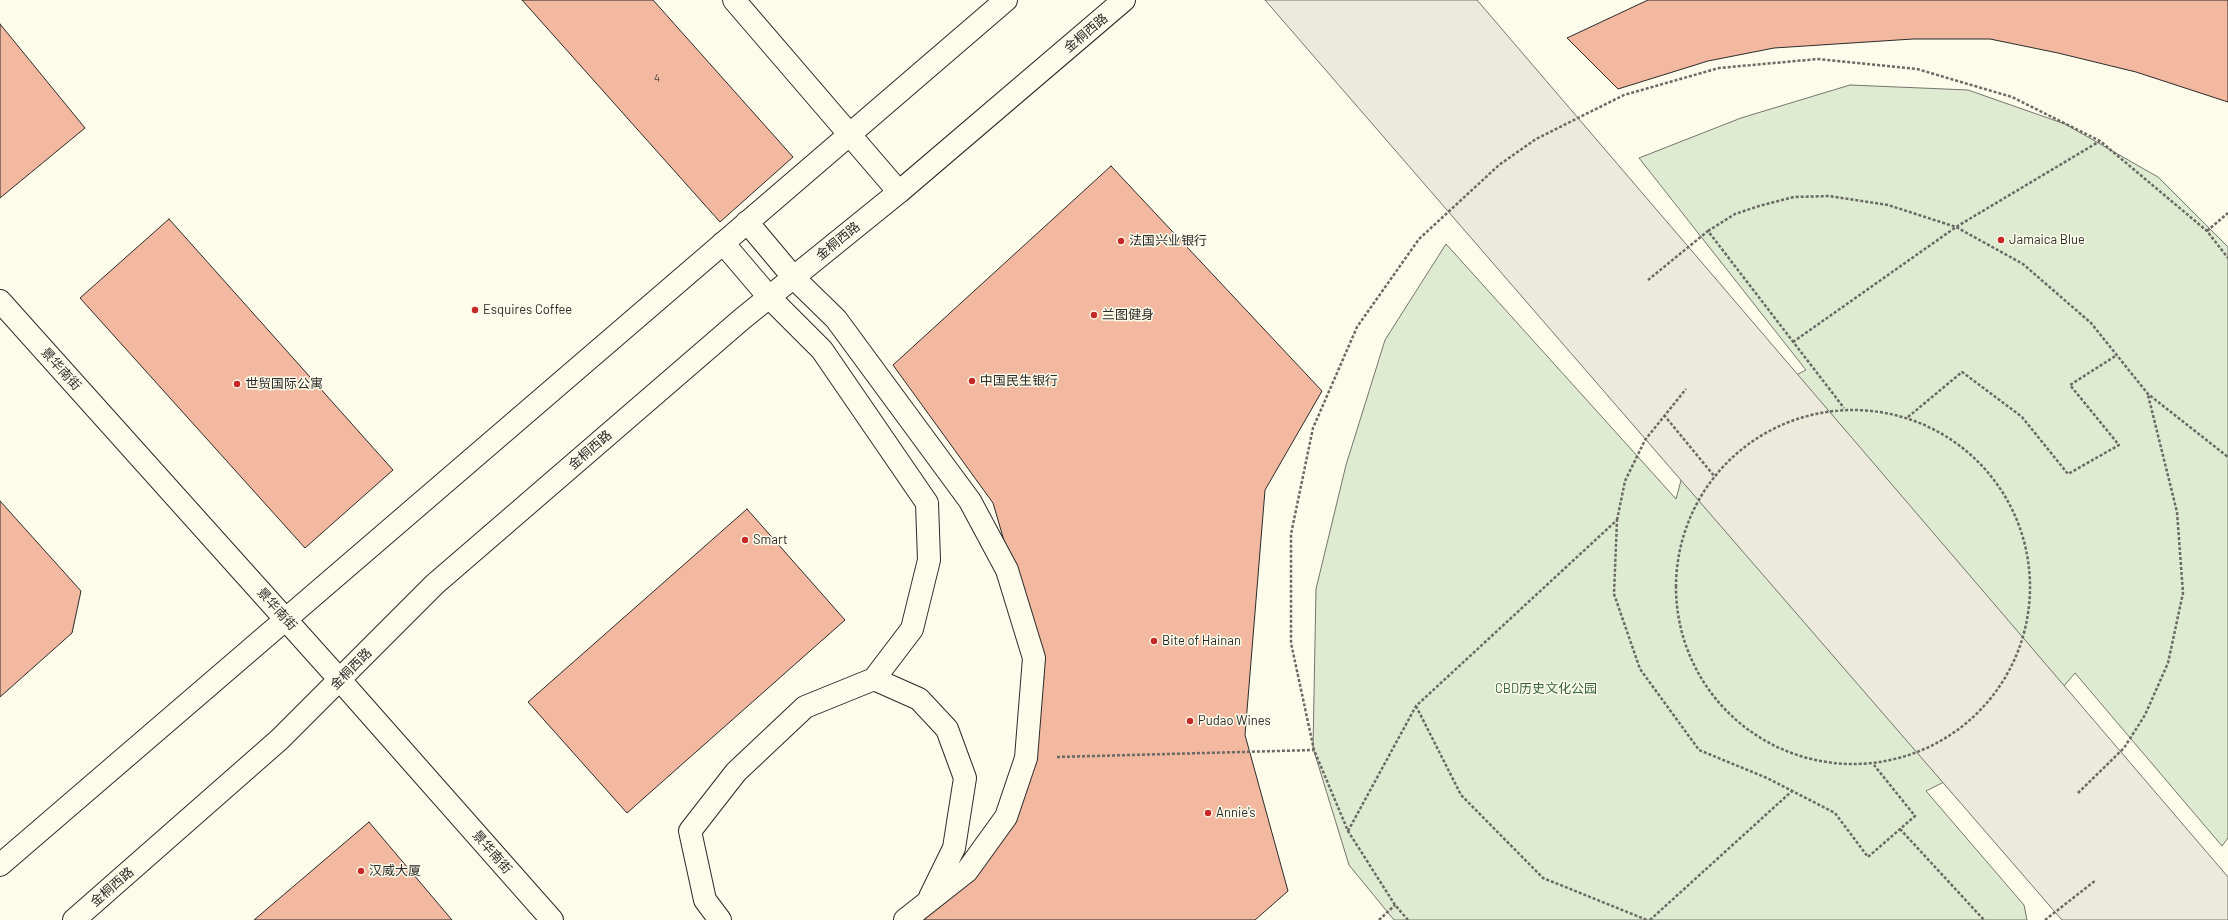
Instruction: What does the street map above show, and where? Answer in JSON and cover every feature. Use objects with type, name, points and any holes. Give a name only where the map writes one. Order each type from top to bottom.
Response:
[{"type":"main road","points":[[734,0],[899,192]]},
{"type":"main road","points":[[0,865],[1006,0]]},
{"type":"main road","name":"金桐西路","points":[[74,920],[280,739],[435,584],[768,298],[899,192],[1124,0]]},
{"type":"main road","points":[[747,222],[794,278],[836,319],[970,501],[1007,570],[1034,658],[1026,758],[1006,817],[967,871],[905,920]]},
{"type":"main road","points":[[720,920],[705,900],[690,831],[736,772],[805,707],[874,679],[912,629],[929,560],[927,502],[822,350],[768,298],[723,243]]},
{"type":"main road","name":"景华南街","points":[[0,301],[286,619],[552,920]]},
{"type":"main road","points":[[874,679],[919,699],[947,729],[964,778],[954,848],[927,903]]},
{"type":"path","points":[[1408,920],[1395,905],[1348,831],[1314,750],[1291,643],[1291,534],[1313,428],[1356,327],[1419,239],[1499,165],[1536,139],[1624,95],[1719,68],[1818,59],[1916,69],[2012,97],[2100,142],[2207,231],[2228,258]]},
{"type":"path","points":[[1793,342],[1956,226],[2100,142]]},
{"type":"path","points":[[1648,280],[1708,231],[1735,214],[1759,206],[1794,197],[1829,196],[1888,205],[1956,226],[2023,264],[2091,323],[2148,394],[2228,457]]},
{"type":"path","points":[[2207,231],[2228,213]]},
{"type":"path","points":[[1708,231],[1844,408]]},
{"type":"path","points":[[1908,417],[1962,372],[2022,417],[2068,474],[2118,445],[2070,385],[2116,355]]},
{"type":"path","points":[[1686,389],[1645,440],[1624,480],[1617,520],[1614,594],[1640,669],[1699,750],[1767,778],[1835,813],[1868,857],[1915,816],[1874,766]]},
{"type":"path","points":[[2078,793],[2124,748],[2145,715],[2168,663],[2183,593],[2177,512],[2148,394]]},
{"type":"path","points":[[1844,408],[1908,417],[1961,445],[1983,468],[2013,513],[2030,558],[2031,614],[2012,670],[1973,721],[1914,756],[1874,766],[1805,760],[1752,734],[1704,685],[1679,626],[1674,590],[1679,547],[1702,491],[1742,447],[1780,424],[1844,408]]},
{"type":"path","points":[[1664,415],[1715,477]]},
{"type":"path","points":[[1348,831],[1416,706],[1617,520]]},
{"type":"path","points":[[1416,706],[1461,795],[1543,878],[1649,920],[1792,791]]},
{"type":"path","points":[[1026,758],[1314,750]]},
{"type":"path","points":[[1900,829],[1984,920]]},
{"type":"path","points":[[2045,920],[2096,880]]},
{"type":"path","points":[[1378,920],[1395,905]]},
{"type":"green space","name":"CBD历史文化公园","points":[[1850,85],[1968,90],[2065,124],[2158,177],[2228,247],[2228,838],[2222,846],[2075,673],[2022,735],[1988,760],[1926,791],[2024,905],[2027,920],[1394,920],[1349,865],[1313,748],[1316,589],[1346,465],[1385,340],[1446,244],[1676,499],[1690,447],[1741,403],[1806,370],[1639,158],[1741,118]]},
{"type":"shaded area","points":[[1265,0],[1477,0],[2228,877],[2228,920],[2062,920]]},
{"type":"building","points":[[522,0],[653,0],[793,157],[720,222]]},
{"type":"building","points":[[1648,0],[2228,0],[2228,102],[2136,72],[2058,53],[1990,39],[1913,39],[1774,48],[1708,61],[1618,89],[1567,38]]},
{"type":"building","points":[[0,24],[85,128],[0,198]]},
{"type":"building","points":[[1111,166],[1322,391],[1265,490],[1245,735],[1288,891],[1255,920],[908,920],[967,871],[1026,758],[1044,677],[993,503],[893,365]]},
{"type":"building","name":"世贸国际公寓","points":[[169,219],[393,470],[305,548],[80,298]]},
{"type":"building","points":[[0,501],[81,591],[72,633],[0,697]]},
{"type":"building","points":[[747,509],[845,620],[627,813],[528,702]]},
{"type":"building","name":"汉威大厦","points":[[369,822],[452,920],[254,920]]},
{"type":"place","name":"Jamaica Blue","points":[[2001,240]]},
{"type":"place","name":"法国兴业银行","points":[[1121,241]]},
{"type":"place","name":"Esquires Coffee","points":[[475,310]]},
{"type":"place","name":"兰图健身","points":[[1094,315]]},
{"type":"place","name":"中国民生银行","points":[[972,381]]},
{"type":"place","name":"世贸国际公寓","points":[[237,384]]},
{"type":"place","name":"Smart","points":[[745,540]]},
{"type":"place","name":"Bite of Hainan","points":[[1154,641]]},
{"type":"place","name":"Pudao Wines","points":[[1190,721]]},
{"type":"place","name":"Annie's","points":[[1208,813]]},
{"type":"place","name":"汉威大厦","points":[[361,871]]}]
